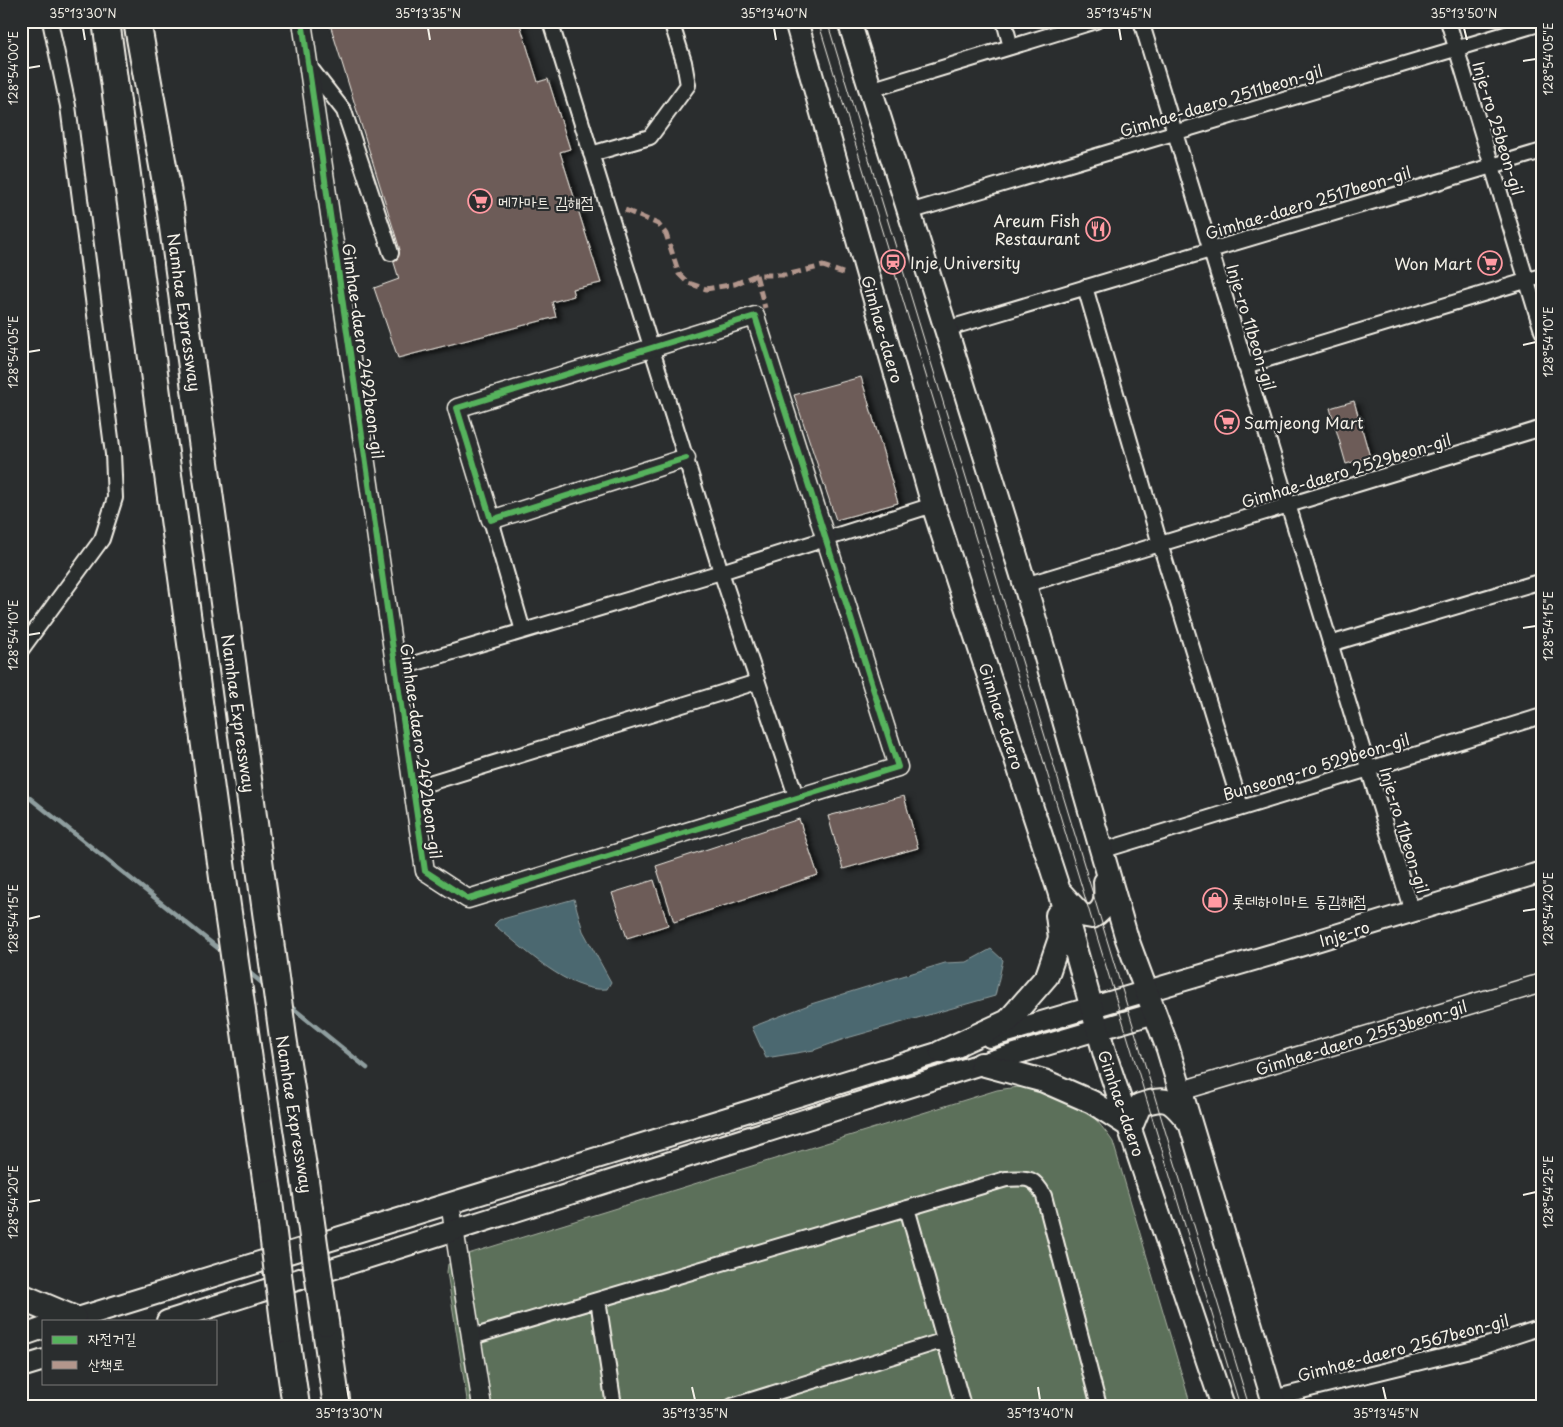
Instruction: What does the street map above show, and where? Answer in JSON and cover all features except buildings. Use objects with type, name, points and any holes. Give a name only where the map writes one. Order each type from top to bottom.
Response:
[{"type":"highway","points":[[106,21],[296,1406]]},
{"type":"highway","name":"Namhae Expressway","points":[[137,21],[170,205],[283,1037],[337,1406]]},
{"type":"highway","points":[[151,21],[170,205]]},
{"type":"highway","points":[[21,1297],[71,1320]]},
{"type":"main road","name":"Gimhae-daero","points":[[796,21],[933,506],[1059,890],[1097,1030],[1223,1406]]},
{"type":"main road","points":[[849,21],[1024,585],[1127,940],[1181,1091],[1274,1402]]},
{"type":"main road","points":[[1059,890],[1081,915],[1092,918],[1102,912],[1106,900],[1103,856]]},
{"type":"main road","points":[[941,1052],[1008,1021],[1047,976],[1060,938],[1048,857]]},
{"type":"main road","name":"Inje-ro","points":[[71,1320],[941,1052],[1542,872]]},
{"type":"main road","points":[[170,1320],[981,1064],[1154,1012]]},
{"type":"main road","points":[[981,1064],[1044,1081],[1092,1102],[1131,1127],[1140,1105],[1159,1099],[1174,1104],[1191,1124]]},
{"type":"main road","points":[[21,1336],[42,1329]]},
{"type":"main road","points":[[21,1367],[42,1361]]},
{"type":"street","points":[[21,650],[102,539],[115,498],[113,454],[68,106],[50,21]]},
{"type":"street","name":"Gimhae-daero 2492beon-gil","points":[[302,21],[425,871],[468,900],[898,767],[755,316],[457,408],[523,631]]},
{"type":"street","points":[[550,21],[721,572],[797,799]]},
{"type":"street","points":[[592,154],[650,137],[688,85],[684,62],[671,21]]},
{"type":"street","points":[[1004,21],[1011,47]]},
{"type":"street","points":[[870,90],[1096,21]]},
{"type":"street","name":"Inje-ro 11beon-gil","points":[[1140,21],[1412,912]]},
{"type":"street","name":"Inje-ro 25beon-gil","points":[[1448,21],[1542,331]]},
{"type":"street","name":"Gimhae-daero 2511beon-gil","points":[[909,212],[1542,22]]},
{"type":"street","points":[[309,66],[344,111],[391,252]]},
{"type":"street","name":"Gimhae-daero 2517beon-gil","points":[[946,329],[1542,150]]},
{"type":"street","points":[[1245,366],[1542,276]]},
{"type":"street","points":[[1085,287],[1160,544],[1242,808]]},
{"type":"street","name":"Gimhae-daero 2529beon-gil","points":[[1024,585],[1542,428]]},
{"type":"street","points":[[491,520],[686,458]]},
{"type":"street","points":[[827,539],[933,506]]},
{"type":"street","name":"Gimhae-daero 2492beon-gil","points":[[396,669],[827,539]]},
{"type":"street","points":[[1330,644],[1542,581]]},
{"type":"street","name":"Gimhae-daero 2492beon-gil","points":[[413,788],[758,682]]},
{"type":"street","name":"Bunseong-ro 529beon-gil","points":[[1103,856],[1242,808],[1542,716]]},
{"type":"street","name":"Gimhae-daero 2553beon-gil","points":[[1181,1091],[1542,983]]},
{"type":"street","points":[[472,1337],[1006,1179],[1025,1178],[1037,1182],[1044,1196],[1099,1406]]},
{"type":"street","points":[[450,1203],[482,1406]]},
{"type":"street","points":[[907,1208],[963,1406]]},
{"type":"street","points":[[598,1300],[614,1406]]},
{"type":"street","name":"Gimhae-daero 2567beon-gil","points":[[1274,1402],[1478,1348],[1542,1327]]},
{"type":"street","points":[[732,1406],[945,1340]]},
{"type":"green space","points":[[1018,1087],[1050,1089],[1072,1099],[1095,1119],[1113,1142],[1191,1406],[485,1406],[465,1255],[997,1090]]},
{"type":"green space","points":[[454,1263],[478,1406],[468,1406],[447,1272],[448,1264]]},
{"type":"water","points":[[574,899],[583,931],[611,982],[607,989],[577,984],[562,977],[494,925],[499,920]]},
{"type":"water","points":[[991,949],[1003,960],[995,996],[847,1038],[814,1050],[766,1058],[752,1027],[811,1004],[945,963],[967,962]]},
{"type":"waterway","points":[[21,791],[224,953]]},
{"type":"waterway","points":[[246,970],[267,987]]},
{"type":"waterway","points":[[289,1005],[367,1068]]},
{"type":"tram line","points":[[818,21],[1240,1406]]},
{"type":"tram line","points":[[827,21],[1249,1406]]},
{"type":"marked path","points":[[625,210],[658,224],[666,234],[679,274],[688,283],[706,289],[735,284],[756,275],[786,275],[823,266],[843,273]]},
{"type":"marked path","points":[[756,275],[765,308]]},
{"type":"cycle path","points":[[302,21],[425,871],[468,899],[898,767],[755,316],[457,408],[491,520],[686,458]]},
{"type":"place","name":"메가마트 김해점","points":[[480,201]]},
{"type":"place","name":"Areum Fish Restaurant","points":[[1098,229]]},
{"type":"place","name":"Inje University","points":[[893,262]]},
{"type":"place","name":"Won Mart","points":[[1490,263]]},
{"type":"place","name":"Samjeong Mart","points":[[1227,422]]},
{"type":"place","name":"롯데하이마트 동김해점","points":[[1215,900]]}]
